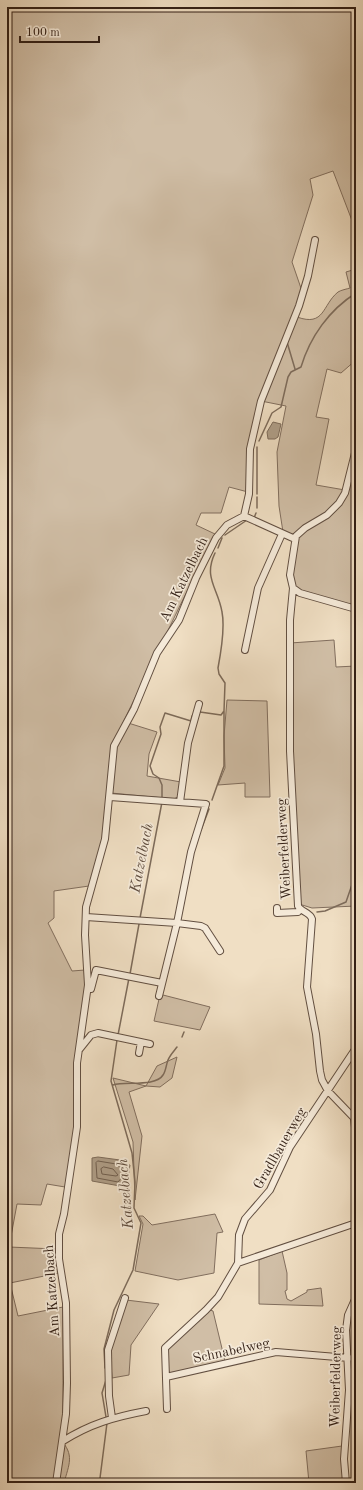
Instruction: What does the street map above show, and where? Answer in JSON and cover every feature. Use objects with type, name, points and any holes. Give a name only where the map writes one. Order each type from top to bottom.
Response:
[{"type":"street","points":[[315,240],[308,276],[299,306],[261,401],[250,449],[249,494],[244,516],[295,539],[305,528],[327,515],[340,503],[347,486],[356,449]]},
{"type":"street","name":"Am Katzelbach","points":[[56,1483],[66,1414],[66,1311],[58,1246],[77,1127],[79,1050],[87,994],[86,908],[103,853],[110,797],[114,746],[136,704],[157,653],[179,620],[196,578],[216,538],[227,525],[244,516]]},
{"type":"street","points":[[245,650],[258,588],[282,534]]},
{"type":"street","name":"Weiberfelderweg","points":[[295,539],[290,575],[293,588],[290,620],[291,784],[300,909],[311,915],[312,919],[308,966],[308,998],[316,1034],[322,1080],[328,1091],[354,1114],[356,1136]]},
{"type":"street","points":[[293,588],[300,593],[311,597],[356,609]]},
{"type":"street","points":[[180,802],[190,736],[198,704]]},
{"type":"street","points":[[110,797],[206,804],[191,852],[177,923],[159,996]]},
{"type":"street","points":[[277,908],[277,914],[298,912],[300,909]]},
{"type":"street","points":[[86,917],[201,926],[205,928],[220,951]]},
{"type":"street","name":"Am Katzelbach","points":[[87,994],[90,991],[96,970],[162,983]]},
{"type":"street","points":[[79,1050],[91,1035],[95,1033],[150,1044]]},
{"type":"street","points":[[139,1053],[141,1042]]},
{"type":"street","name":"Gradlbauerweg","points":[[238,1263],[237,1249],[241,1226],[245,1219],[270,1190],[290,1147],[356,1048]]},
{"type":"street","points":[[167,1409],[165,1348],[213,1304],[238,1263],[356,1223]]},
{"type":"street","name":"Weiberfelderweg","points":[[346,1483],[344,1458],[349,1415],[347,1320],[356,1297]]},
{"type":"street","points":[[112,1418],[109,1396],[108,1350],[125,1298]]},
{"type":"street","name":"Schnabelweg","points":[[166,1377],[276,1352],[349,1358]]},
{"type":"street","points":[[63,1441],[81,1429],[112,1418],[146,1411]]},
{"type":"shaded area","points":[[7,7],[356,7],[356,231],[333,171],[310,179],[313,195],[292,262],[304,297],[297,317],[306,319],[318,317],[338,292],[350,288],[346,272],[356,269],[356,360],[341,373],[327,369],[316,417],[329,419],[316,485],[345,490],[331,510],[293,536],[283,532],[279,506],[277,452],[286,406],[261,401],[250,449],[248,492],[229,487],[221,513],[201,513],[196,525],[215,534],[112,745],[100,856],[89,886],[54,891],[54,918],[48,923],[72,971],[85,970],[85,991],[75,1133],[65,1187],[47,1184],[41,1205],[17,1204],[9,1247],[56,1249],[59,1273],[10,1283],[18,1316],[63,1307],[63,1414],[60,1439],[68,1450],[70,1460],[64,1483],[7,1483]]},
{"type":"shaded area","points":[[356,452],[356,607],[299,590],[292,582],[297,538],[343,501]]},
{"type":"shaded area","points":[[334,640],[336,667],[356,666],[356,906],[312,908],[299,904],[298,847],[294,813],[290,643]]},
{"type":"shaded area","points":[[227,700],[267,701],[270,797],[245,797],[245,783],[218,785],[225,768],[224,736]]},
{"type":"shaded area","points":[[125,722],[157,732],[149,754],[147,776],[181,782],[179,796],[174,799],[111,793],[115,753]]},
{"type":"shaded area","points":[[163,995],[210,1007],[200,1030],[154,1021],[159,999]]},
{"type":"shaded area","points":[[177,1057],[172,1078],[160,1087],[146,1086],[157,1066]]},
{"type":"shaded area","points":[[113,1078],[146,1086],[129,1092],[142,1136],[135,1200],[133,1142]]},
{"type":"shaded area","points":[[215,1214],[223,1232],[217,1233],[214,1273],[178,1280],[135,1271],[143,1224],[139,1216],[143,1216],[152,1225]]},
{"type":"shaded area","points":[[282,1251],[287,1273],[287,1290],[285,1291],[287,1299],[291,1301],[307,1292],[307,1290],[321,1288],[323,1306],[259,1304],[259,1260]]},
{"type":"shaded area","points":[[126,1300],[159,1304],[131,1345],[129,1375],[112,1378],[110,1352]]},
{"type":"shaded area","points":[[210,1310],[213,1311],[225,1361],[172,1374],[168,1371],[166,1354],[172,1343]]},
{"type":"shaded area","points":[[342,1446],[344,1483],[309,1483],[306,1451]]},
{"type":"water","points":[[273,422],[281,424],[278,437],[275,439],[268,439],[267,432]]},
{"type":"water","points":[[98,1157],[120,1160],[121,1164],[130,1165],[128,1177],[120,1186],[92,1181],[92,1158]]},
{"type":"waterway","name":"Katzelbach","points":[[259,441],[272,413],[281,407],[288,377],[291,372],[301,367],[315,335],[329,316],[356,293]]},
{"type":"waterway","points":[[287,342],[295,369]]},
{"type":"waterway","name":"Katzelbach","points":[[257,447],[257,494]]},
{"type":"waterway","name":"Katzelbach","points":[[257,497],[257,508]]},
{"type":"waterway","name":"Katzelbach","points":[[254,518],[256,513]]},
{"type":"waterway","name":"Katzelbach","points":[[225,535],[247,520]]},
{"type":"waterway","name":"Katzelbach","points":[[218,548],[222,538]]},
{"type":"waterway","name":"Katzelbach","points":[[200,712],[221,715],[224,711],[225,683],[219,674],[218,668],[223,618],[220,604],[212,583],[210,569],[215,553]]},
{"type":"waterway","name":"Katzelbach","points":[[212,800],[224,766],[224,711]]},
{"type":"waterway","name":"Katzelbach","points":[[162,797],[162,785],[159,778],[153,774],[150,766],[161,734],[160,727],[165,713],[191,721],[192,716]]},
{"type":"waterway","name":"Katzelbach","points":[[140,918],[162,802]]},
{"type":"waterway","name":"Katzelbach","points":[[201,830],[209,809]]},
{"type":"waterway","points":[[317,912],[325,911],[346,902],[356,873]]},
{"type":"waterway","name":"Katzelbach","points":[[130,974],[139,924]]},
{"type":"waterway","name":"Katzelbach","points":[[118,1035],[129,978]]},
{"type":"waterway","points":[[182,1037],[184,1032]]},
{"type":"waterway","name":"Katzelbach","points":[[105,1368],[104,1349],[114,1310],[133,1270],[141,1223],[134,1208],[135,1182],[132,1153],[111,1081],[117,1040]]},
{"type":"waterway","points":[[113,1085],[147,1082],[159,1079],[164,1073],[169,1058],[177,1047]]},
{"type":"waterway","name":"Katzelbach","points":[[106,1380],[102,1393],[106,1417]]},
{"type":"waterway","name":"Katzelbach","points":[[100,1478],[107,1423]]}]
